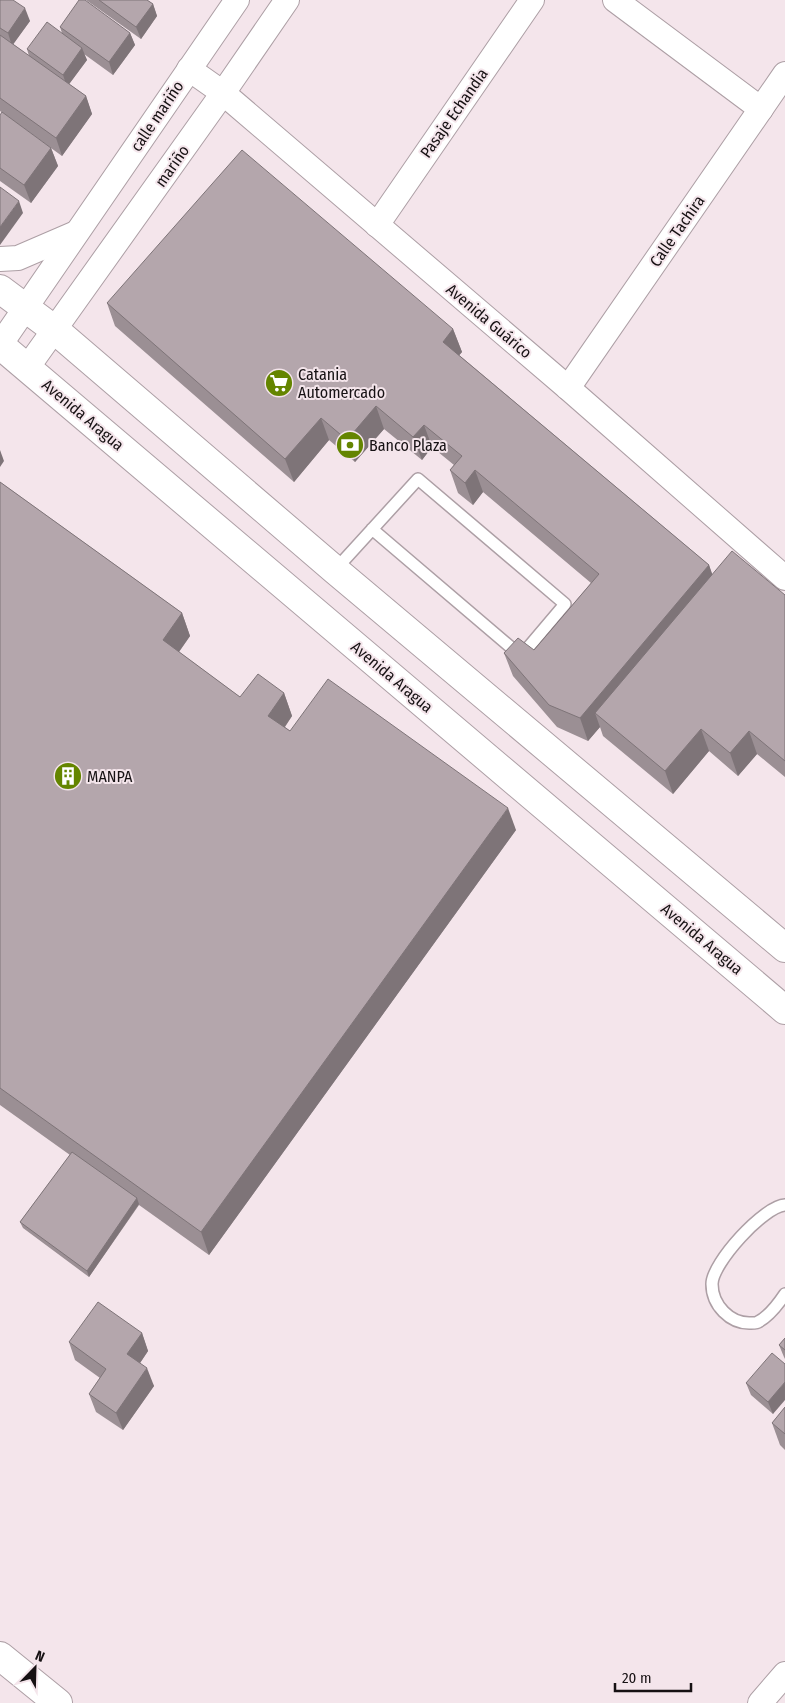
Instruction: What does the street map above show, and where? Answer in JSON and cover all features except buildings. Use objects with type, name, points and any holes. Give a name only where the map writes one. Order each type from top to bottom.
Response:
[{"type":"main road","points":[[0,289],[55,330],[335,570],[785,948]]},
{"type":"main road","name":"Avenida Aragua","points":[[0,345],[785,1010]]},
{"type":"main road","points":[[0,1656],[58,1703]]},
{"type":"street","name":"calle mariño","points":[[0,345],[237,0]]},
{"type":"street","name":"mariño","points":[[27,368],[287,0]]},
{"type":"street","name":"Pasaje Echandia","points":[[377,225],[532,0]]},
{"type":"street","points":[[615,0],[761,109]]},
{"type":"street","name":"Avenida Guárico","points":[[189,68],[223,93],[568,388],[785,578]]},
{"type":"street","name":"Calle Tachira","points":[[568,388],[761,109],[782,85]]},
{"type":"street","points":[[0,259],[18,258],[78,232]]},
{"type":"street","points":[[760,1703],[785,1674]]},
{"type":"lane","points":[[335,570],[372,529],[418,479],[565,604],[521,656],[372,529]]},
{"type":"lane","points":[[785,1205],[779,1205],[745,1231],[720,1262],[712,1282],[714,1295],[719,1305],[729,1318],[743,1323],[758,1322],[776,1307],[785,1294]]},
{"type":"place","name":"Catania Automercado","points":[[279,383]]},
{"type":"place","name":"Banco Plaza","points":[[350,445]]},
{"type":"place","name":"MANPA","points":[[68,776]]}]
